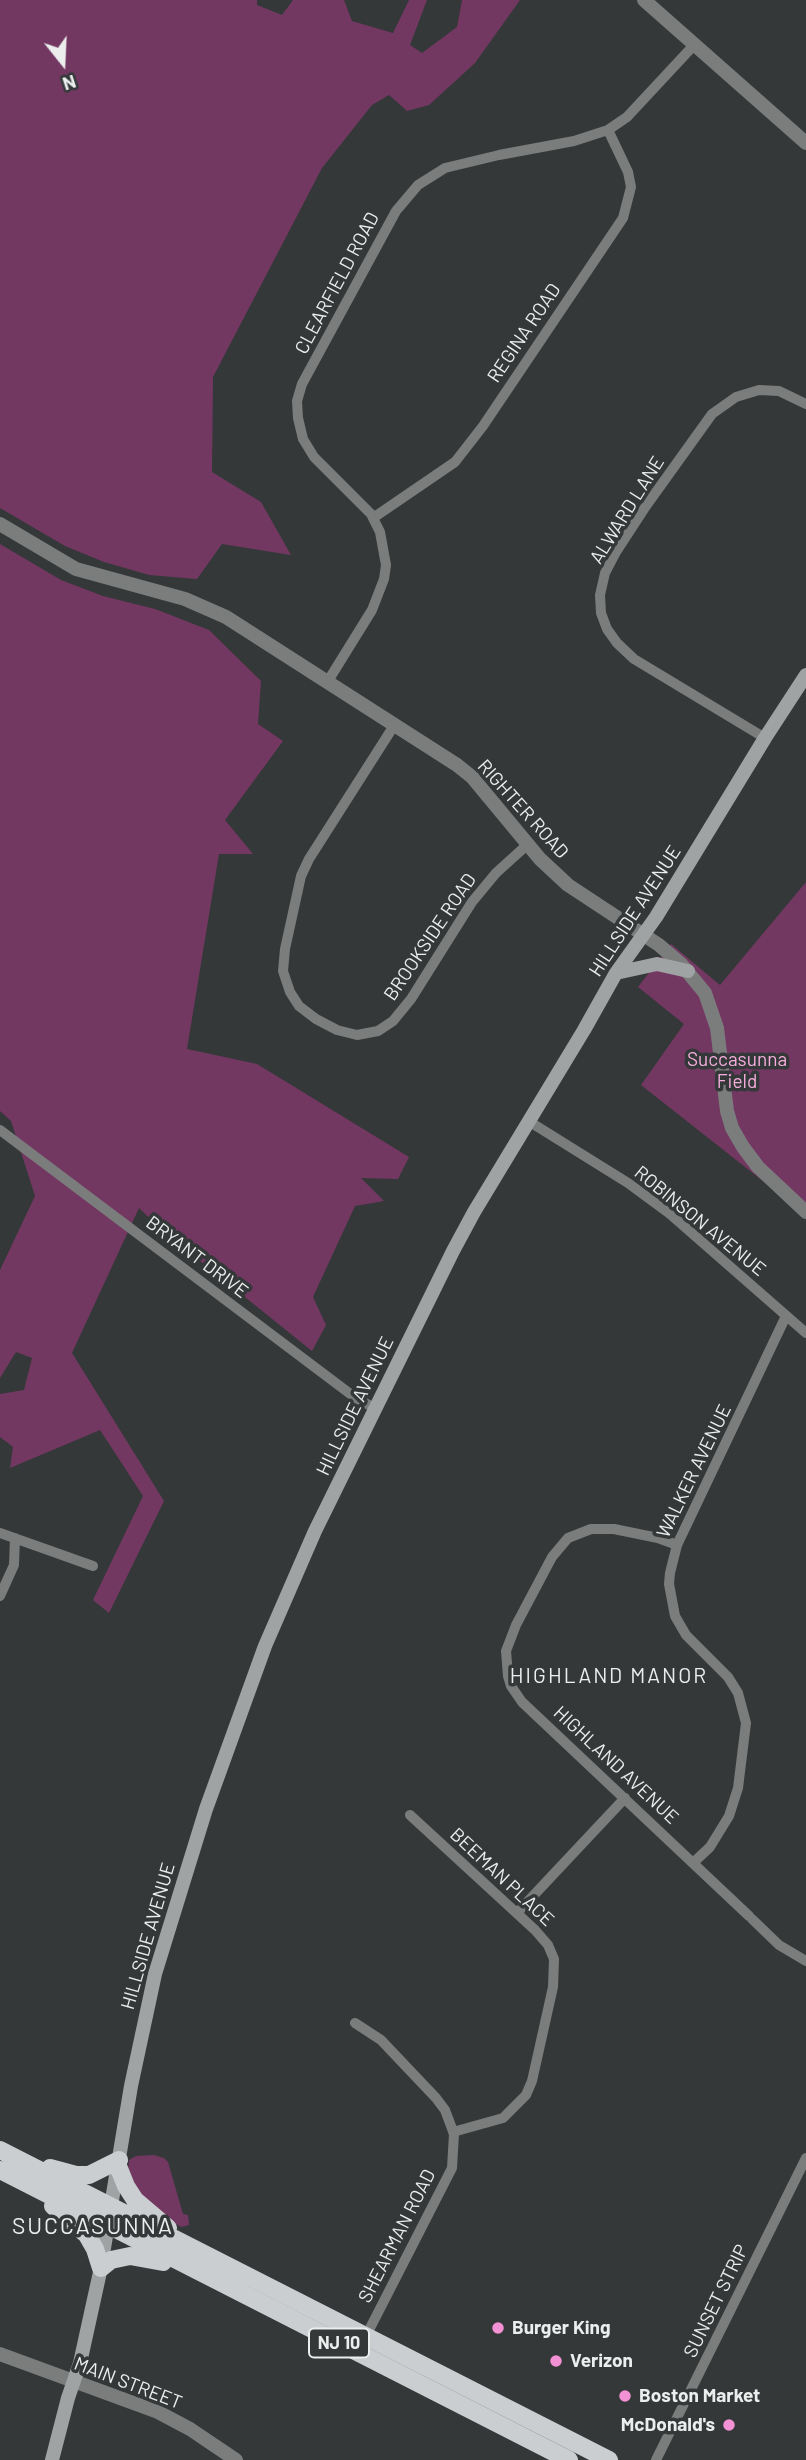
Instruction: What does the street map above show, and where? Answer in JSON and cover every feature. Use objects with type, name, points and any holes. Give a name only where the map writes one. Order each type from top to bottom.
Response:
[{"type":"highway","points":[[8,2154],[64,2172],[84,2175],[95,2174],[119,2163],[126,2186],[135,2200],[186,2245]]},
{"type":"highway","name":"NJ 10","points":[[8,2154],[609,2460]]},
{"type":"highway","name":"NJ 10","points":[[0,2170],[569,2460]]},
{"type":"highway","points":[[23,2182],[87,2235],[101,2268],[111,2260],[130,2256],[190,2268]]},
{"type":"main road","name":"HILLSIDE AVENUE","points":[[52,2460],[80,2363],[101,2268],[139,2044],[155,1974],[206,1809],[271,1633],[315,1531],[453,1251],[616,973],[656,917],[806,675]]},
{"type":"main road","points":[[616,973],[657,964],[688,971]]},
{"type":"street","points":[[644,0],[806,143]]},
{"type":"street","name":"CLEARFIELD ROAD","points":[[328,681],[372,610],[384,579],[386,565],[380,532],[373,518],[314,457],[303,439],[297,401],[302,384],[396,211],[418,185],[445,168],[574,141],[608,130],[627,117],[695,44]]},
{"type":"street","name":"REGINA ROAD","points":[[373,518],[455,463],[483,426],[623,218],[631,187],[628,172],[608,130]]},
{"type":"street","name":"ALWARD LANE","points":[[765,738],[733,716],[634,659],[607,629],[601,613],[600,595],[605,573],[617,552],[712,414],[736,397],[759,390],[779,391],[806,404]]},
{"type":"street","name":"RIGHTER ROAD","points":[[0,524],[76,569],[185,599],[226,617],[395,724],[472,777],[528,845],[568,885],[673,956],[705,993],[713,1013],[727,1111],[732,1128],[758,1167],[806,1212]]},
{"type":"street","name":"BROOKSIDE ROAD","points":[[395,724],[316,849],[302,876],[285,948],[284,971],[290,992],[299,1006],[337,1030],[357,1035],[378,1031],[393,1021],[411,999],[472,902],[496,873],[528,845]]},
{"type":"street","name":"ROBINSON AVENUE","points":[[530,1122],[628,1183],[670,1214],[806,1333]]},
{"type":"street","name":"BRYANT DRIVE","points":[[0,1130],[357,1399],[374,1408]]},
{"type":"street","name":"WALKER AVENUE","points":[[694,1862],[710,1847],[729,1816],[738,1788],[746,1723],[738,1693],[728,1677],[686,1635],[675,1616],[669,1584],[673,1557],[786,1317]]},
{"type":"street","name":"HIGHLAND AVENUE","points":[[677,1545],[658,1538],[614,1529],[591,1529],[568,1538],[552,1558],[516,1625],[506,1651],[508,1676],[516,1695],[779,1945],[806,1961]]},
{"type":"street","points":[[0,1533],[93,1566]]},
{"type":"street","points":[[0,1596],[14,1565],[15,1538]]},
{"type":"street","points":[[517,1913],[625,1798]]},
{"type":"street","name":"BEEMAN PLACE","points":[[410,1815],[517,1913],[548,1945],[554,1959],[553,1987],[532,2081],[526,2095],[503,2118],[453,2132]]},
{"type":"street","name":"SHEARMAN ROAD","points":[[355,2023],[382,2040],[436,2098],[445,2110],[453,2132],[452,2168],[366,2336]]},
{"type":"street","name":"SUNSET STRIP","points":[[656,2460],[806,2158]]},
{"type":"street","name":"MAIN STREET","points":[[0,2354],[166,2416],[236,2460]]},
{"type":"green space","points":[[0,0],[257,0],[257,5],[282,15],[293,0],[344,0],[352,21],[393,33],[409,0],[427,0],[410,45],[422,53],[457,27],[462,0],[520,0],[475,63],[429,105],[407,111],[389,95],[372,105],[322,168],[213,377],[212,472],[261,502],[291,555],[222,544],[197,579],[149,575],[104,562],[65,546],[0,508]]},
{"type":"green space","points":[[0,544],[61,580],[103,596],[155,609],[209,630],[261,681],[258,724],[283,741],[225,820],[253,854],[219,854],[187,1049],[257,1064],[409,1157],[398,1179],[361,1178],[384,1201],[355,1206],[313,1297],[326,1325],[312,1351],[164,1232],[139,1208],[72,1353],[164,1501],[109,1613],[93,1600],[143,1496],[100,1430],[10,1468],[13,1447],[0,1437],[0,1394],[24,1390],[32,1358],[16,1352],[0,1378],[0,1270],[35,1196],[11,1121],[0,1111]]},
{"type":"green space","name":"Succasunna Field","points":[[806,882],[806,1215],[641,1085],[684,1024],[638,987],[671,944],[720,985]]},
{"type":"green space","points":[[154,2155],[168,2162],[183,2214],[188,2215],[189,2225],[181,2227],[141,2200],[128,2171],[129,2160],[136,2156]]},
{"type":"place","name":"Burger King","points":[[498,2328]]},
{"type":"place","name":"Verizon","points":[[556,2361]]},
{"type":"place","name":"Boston Market","points":[[625,2396]]},
{"type":"place","name":"McDonald's","points":[[729,2425]]},
{"type":"district","name":"HIGHLAND MANOR","points":[[609,1676]]},
{"type":"district","name":"SUCCASUNNA","points":[[93,2226]]}]
